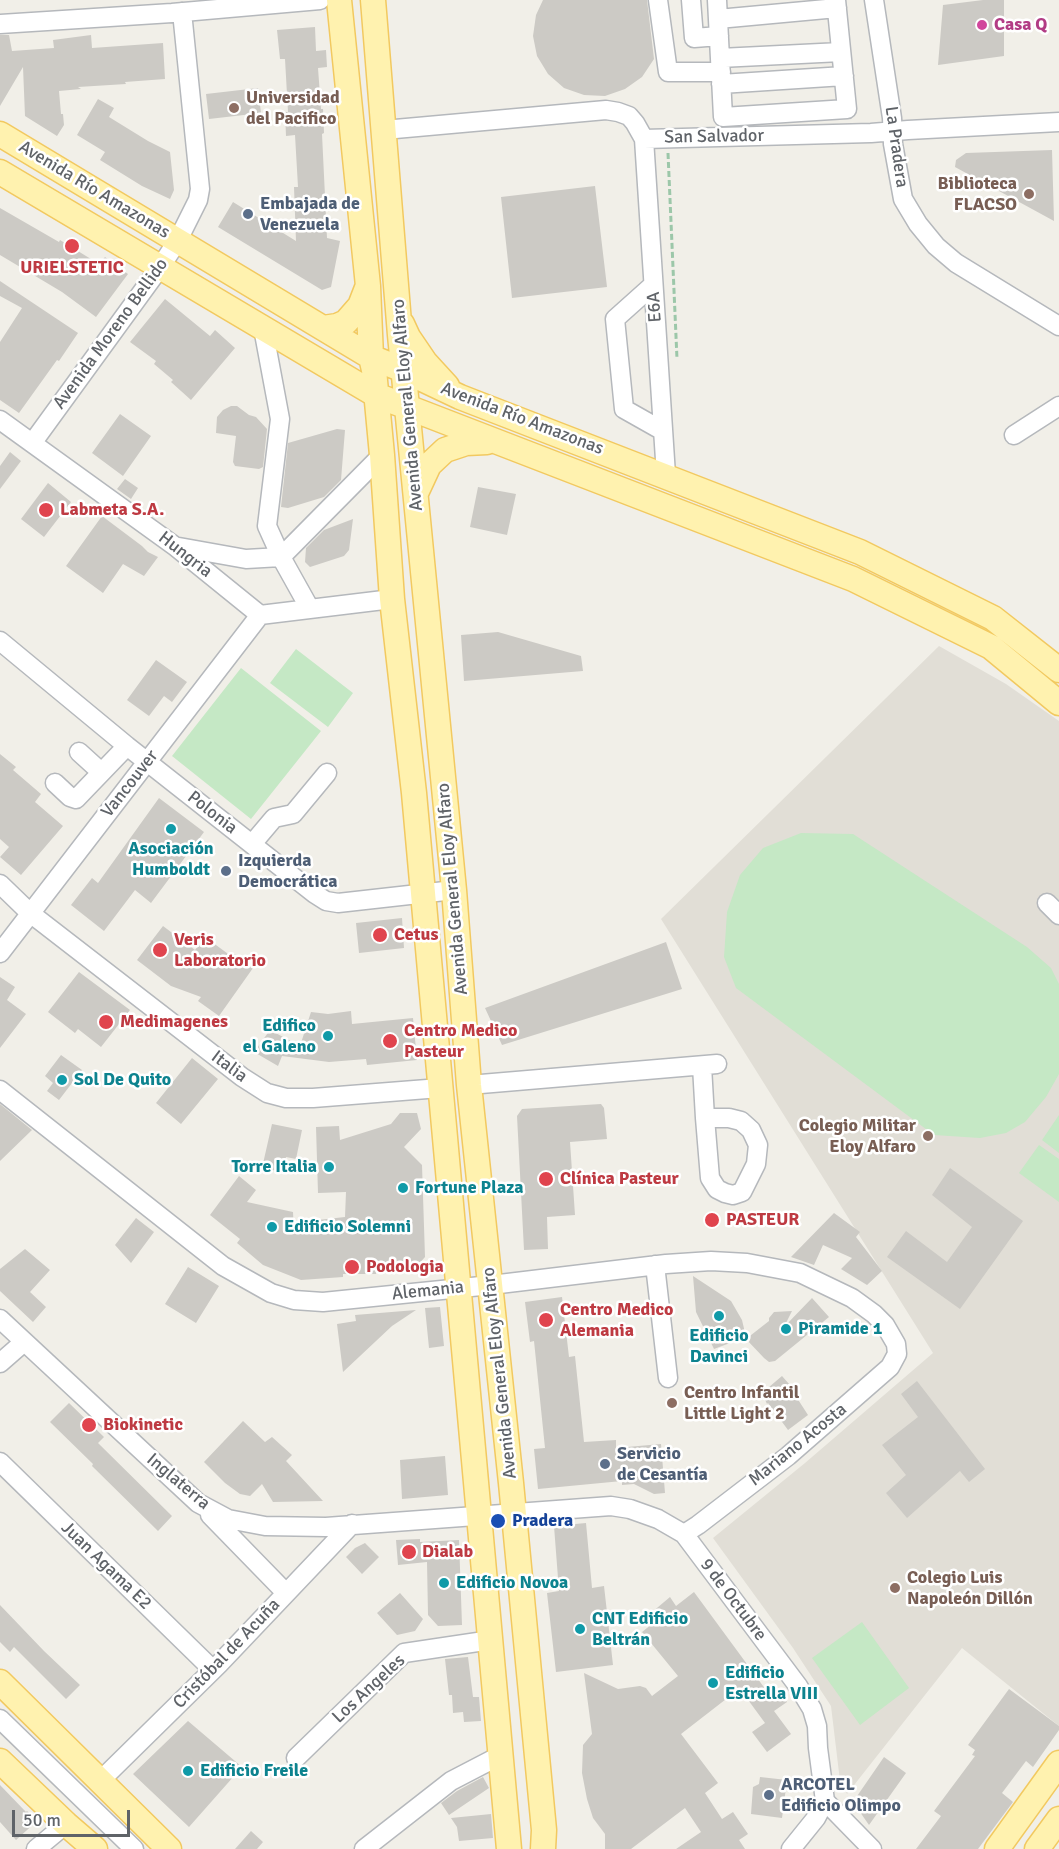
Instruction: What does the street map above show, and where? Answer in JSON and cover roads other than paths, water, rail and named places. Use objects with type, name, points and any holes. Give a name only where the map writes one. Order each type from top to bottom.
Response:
[{"type":"main road","name":"Avenida General Eloy Alfaro","points":[[339,0],[368,286],[371,357],[382,455],[392,599],[414,793],[509,1849]]},
{"type":"main road","name":"Avenida General Eloy Alfaro","points":[[373,0],[403,370],[454,890],[469,1085],[546,1843]]},
{"type":"main road","name":"Avenida Río Amazonas","points":[[0,134],[371,357],[460,397],[860,552],[993,618],[1059,670]]},
{"type":"main road","name":"Avenida Río Amazonas","points":[[0,172],[376,395],[853,579],[991,647],[1059,703]]},
{"type":"main road","points":[[323,328],[337,326],[346,321],[360,306],[368,286]]},
{"type":"main road","points":[[399,317],[408,337],[425,362],[460,397]]},
{"type":"main road","points":[[416,493],[429,465],[445,450],[466,443],[497,442]]},
{"type":"main road","points":[[0,1682],[169,1849]]},
{"type":"main road","points":[[0,1761],[95,1849]]},
{"type":"main road","points":[[997,1849],[1059,1763]]},
{"type":"main road","points":[[502,1764],[516,1803],[524,1849]]},
{"type":"main road","points":[[1037,1849],[1059,1819]]},
{"type":"street","points":[[0,24],[134,7],[182,12],[320,0]]},
{"type":"street","points":[[658,0],[668,72],[721,71],[844,76]]},
{"type":"street","points":[[690,0],[694,38],[718,27],[836,4],[848,109],[723,117],[718,27],[717,0]]},
{"type":"street","name":"La Pradera","points":[[874,0],[903,199],[918,224],[936,246],[956,263],[1059,326]]},
{"type":"street","name":"Avenida Moreno Bellido","points":[[33,442],[178,240],[198,200],[200,189],[182,12]]},
{"type":"street","points":[[721,71],[841,52]]},
{"type":"street","name":"San Salvador","points":[[384,130],[606,110],[629,116],[644,139],[892,131],[1059,122]]},
{"type":"street","name":"E6A","points":[[644,139],[666,475]]},
{"type":"street","points":[[653,285],[615,320],[624,409],[663,431]]},
{"type":"street","points":[[263,328],[280,419],[267,526],[281,557],[310,609]]},
{"type":"street","points":[[1014,435],[1059,406]]},
{"type":"street","name":"Hungria","points":[[0,420],[176,547],[260,615]]},
{"type":"street","points":[[176,547],[246,559],[281,557],[382,455]]},
{"type":"street","points":[[260,615],[392,599]]},
{"type":"street","name":"Vancouver","points":[[0,953],[260,615]]},
{"type":"street","name":"Polonia","points":[[0,641],[127,746],[326,901],[338,903],[454,890]]},
{"type":"street","points":[[55,783],[70,797],[76,799],[127,746]]},
{"type":"street","points":[[79,752],[101,771]]},
{"type":"street","points":[[252,844],[274,818],[293,814],[327,774]]},
{"type":"street","name":"Italia","points":[[0,885],[30,913],[242,1077],[267,1093],[286,1098],[314,1098],[440,1088]]},
{"type":"street","points":[[469,1085],[709,1065],[705,1118]]},
{"type":"street","name":"Alemania","points":[[0,1090],[223,1266],[272,1293],[294,1300],[323,1302],[655,1265],[711,1261],[747,1263],[800,1274],[837,1290],[874,1314],[885,1325],[896,1344]]},
{"type":"street","points":[[655,1265],[668,1378]]},
{"type":"street","name":"Inglaterra","points":[[0,1319],[198,1503],[228,1519],[265,1526],[326,1527],[478,1516]]},
{"type":"street","points":[[0,1363],[24,1342]]},
{"type":"street","name":"Mariano Acosta","points":[[684,1534],[698,1526],[788,1456],[850,1403],[890,1367],[897,1354],[896,1344]]},
{"type":"street","name":"Juan Agama E2","points":[[0,1462],[213,1670]]},
{"type":"street","points":[[198,1503],[286,1593]]},
{"type":"street","name":"9 de Octubre","points":[[478,1516],[611,1506],[630,1509],[658,1519],[684,1534],[798,1686],[812,1709],[817,1726],[825,1801]]},
{"type":"street","name":"Cristóbal de Acuña","points":[[100,1781],[213,1670],[352,1524]]},
{"type":"street","name":"Los Angeles","points":[[296,1758],[404,1653],[491,1640]]},
{"type":"street","points":[[0,1719],[134,1849]]},
{"type":"street","points":[[364,1849],[451,1781],[502,1764]]},
{"type":"street","points":[[791,1849],[816,1818],[825,1801],[872,1849]]},
{"type":"street","points":[[36,1849],[66,1824]]},
{"type":"place","name":"Casa Q","points":[[982,25]]},
{"type":"place","name":"Universidad del Pacifico","points":[[234,108]]},
{"type":"place","name":"Biblioteca FLACSO","points":[[1029,194]]},
{"type":"place","name":"Embajada de Venezuela","points":[[248,214]]},
{"type":"place","name":"URIELSTETIC","points":[[72,246]]},
{"type":"place","name":"Labmeta S.A.","points":[[46,510]]},
{"type":"place","name":"Asociación Humboldt","points":[[171,829]]},
{"type":"place","name":"Izquierda Democrática","points":[[226,871]]},
{"type":"place","name":"Cetus","points":[[380,935]]},
{"type":"place","name":"Veris Laboratorio","points":[[160,950]]},
{"type":"place","name":"Medimagenes","points":[[106,1022]]},
{"type":"place","name":"Edifico el Galeno","points":[[328,1036]]},
{"type":"place","name":"Centro Medico Pasteur","points":[[390,1041]]},
{"type":"place","name":"Sol De Quito","points":[[62,1080]]},
{"type":"place","name":"Colegio Militar Eloy Alfaro","points":[[928,1136]]},
{"type":"place","name":"Torre Italia","points":[[329,1167]]},
{"type":"place","name":"Clínica Pasteur","points":[[546,1179]]},
{"type":"place","name":"Fortune Plaza","points":[[403,1188]]},
{"type":"place","name":"PASTEUR","points":[[712,1220]]},
{"type":"place","name":"Edificio Solemni","points":[[272,1227]]},
{"type":"place","name":"Podologia","points":[[352,1267]]},
{"type":"place","name":"Edificio Davinci","points":[[719,1316]]},
{"type":"place","name":"Centro Medico Alemania","points":[[546,1320]]},
{"type":"place","name":"Piramide 1","points":[[786,1329]]},
{"type":"place","name":"Centro Infantil Little Light 2","points":[[672,1403]]},
{"type":"place","name":"Biokinetic","points":[[89,1425]]},
{"type":"place","name":"Servicio de Cesantía","points":[[605,1464]]},
{"type":"place","name":"Pradera","points":[[498,1521]]},
{"type":"place","name":"Dialab","points":[[409,1552]]},
{"type":"place","name":"Edificio Novoa","points":[[444,1583]]},
{"type":"place","name":"Colegio Luis Napoleón Dillón","points":[[895,1588]]},
{"type":"place","name":"CNT Edificio Beltrán","points":[[580,1629]]},
{"type":"place","name":"Edificio Estrella VIII","points":[[713,1683]]},
{"type":"place","name":"Edificio Freile","points":[[188,1771]]},
{"type":"place","name":"ARCOTEL Edificio Olimpo","points":[[769,1795]]}]
